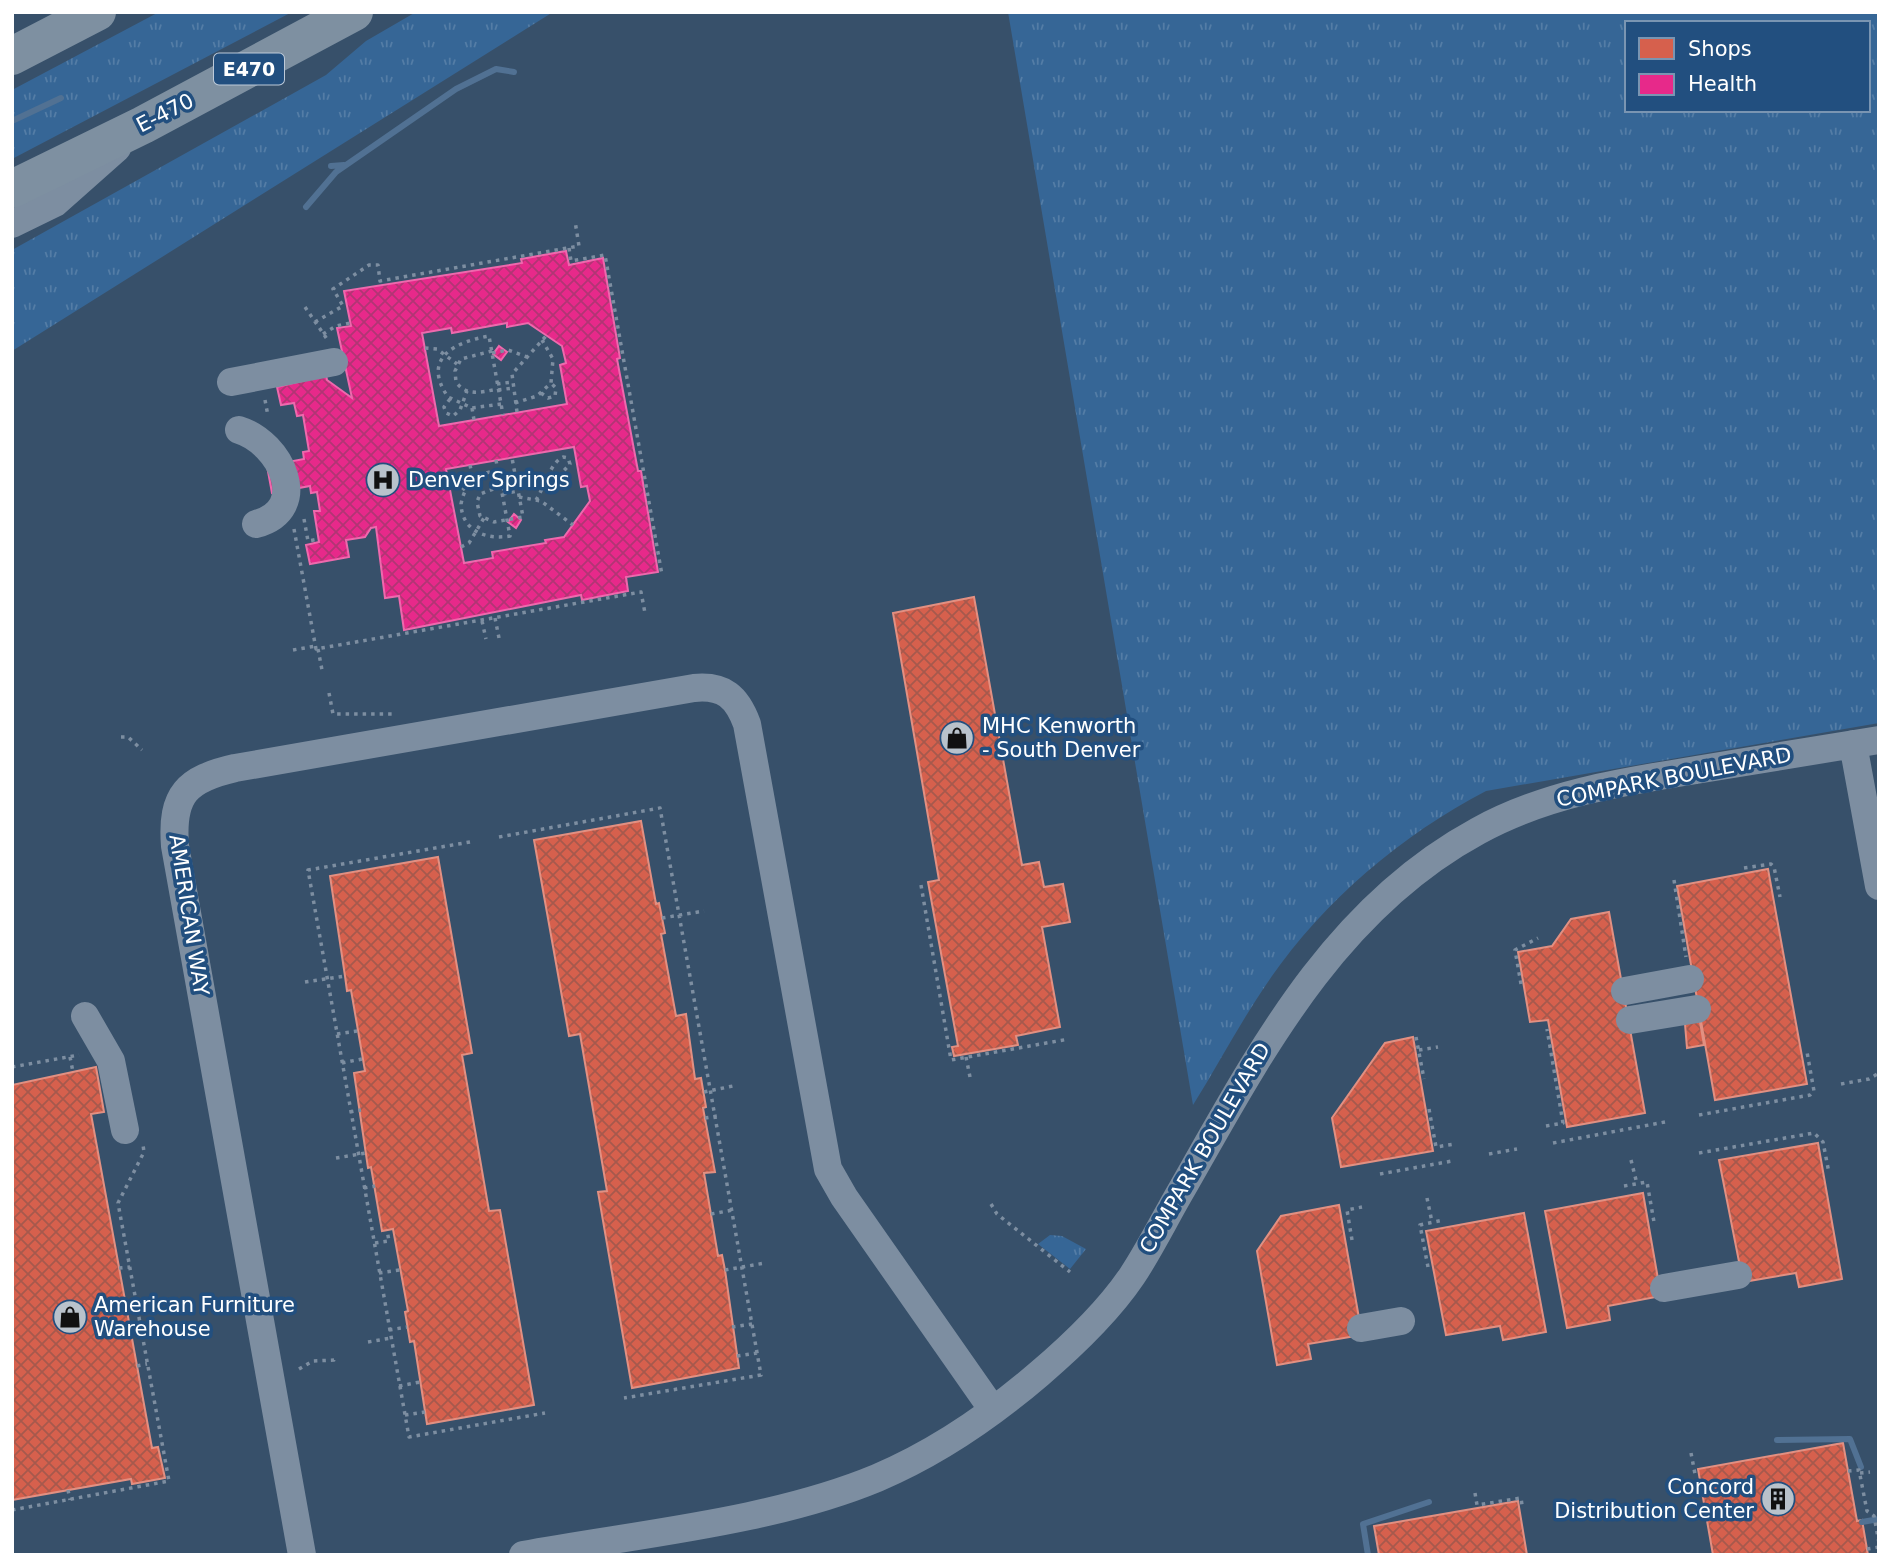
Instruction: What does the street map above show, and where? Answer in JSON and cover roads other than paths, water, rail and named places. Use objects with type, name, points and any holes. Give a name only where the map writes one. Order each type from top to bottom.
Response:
[{"type":"highway","points":[[12,56],[97,12]]},
{"type":"highway","name":"E-470","points":[[12,189],[143,124],[354,12]]},
{"type":"street","points":[[12,224],[55,202],[143,124]]},
{"type":"street","points":[[231,382],[334,362]]},
{"type":"street","points":[[239,430],[262,441],[276,456],[284,472],[285,487],[281,508],[269,520],[256,524]]},
{"type":"street","name":"AMERICAN WAY","points":[[302,1555],[174,846],[178,808],[187,787],[207,775],[694,688],[727,692],[735,699],[747,724],[828,1169],[844,1197],[993,1410]]},
{"type":"street","points":[[1866,742],[1879,886]]},
{"type":"street","name":"COMPARK BOULEVARD","points":[[523,1555],[734,1517],[830,1494],[914,1460],[993,1410],[1061,1355],[1116,1297],[1132,1275],[1267,1039],[1296,997],[1349,934],[1423,866],[1476,832],[1545,802],[1618,783],[1866,742]]},
{"type":"street","points":[[1625,990],[1688,968]]},
{"type":"street","points":[[1630,1020],[1697,1009]]},
{"type":"street","points":[[85,1016],[111,1061],[133,1134]]},
{"type":"street","points":[[1664,1289],[1738,1275]]},
{"type":"street","points":[[1361,1328],[1401,1321]]},
{"type":"waterway","points":[[306,207],[336,172],[456,89],[496,69],[514,72]]},
{"type":"waterway","points":[[12,121],[61,98]]},
{"type":"waterway","points":[[331,166],[344,165]]},
{"type":"waterway","points":[[1777,1440],[1850,1439],[1861,1467]]},
{"type":"waterway","points":[[1368,1555],[1363,1524],[1429,1502]]},
{"type":"waterway","points":[[1862,1522],[1879,1519]]},
{"type":"place","name":"Denver Springs","points":[[383,480]]},
{"type":"place","name":"MHC Kenworth - South Denver","points":[[957,738]]},
{"type":"place","name":"American Furniture Warehouse","points":[[70,1317]]},
{"type":"place","name":"Concord Distribution Center","points":[[1778,1499]]}]
